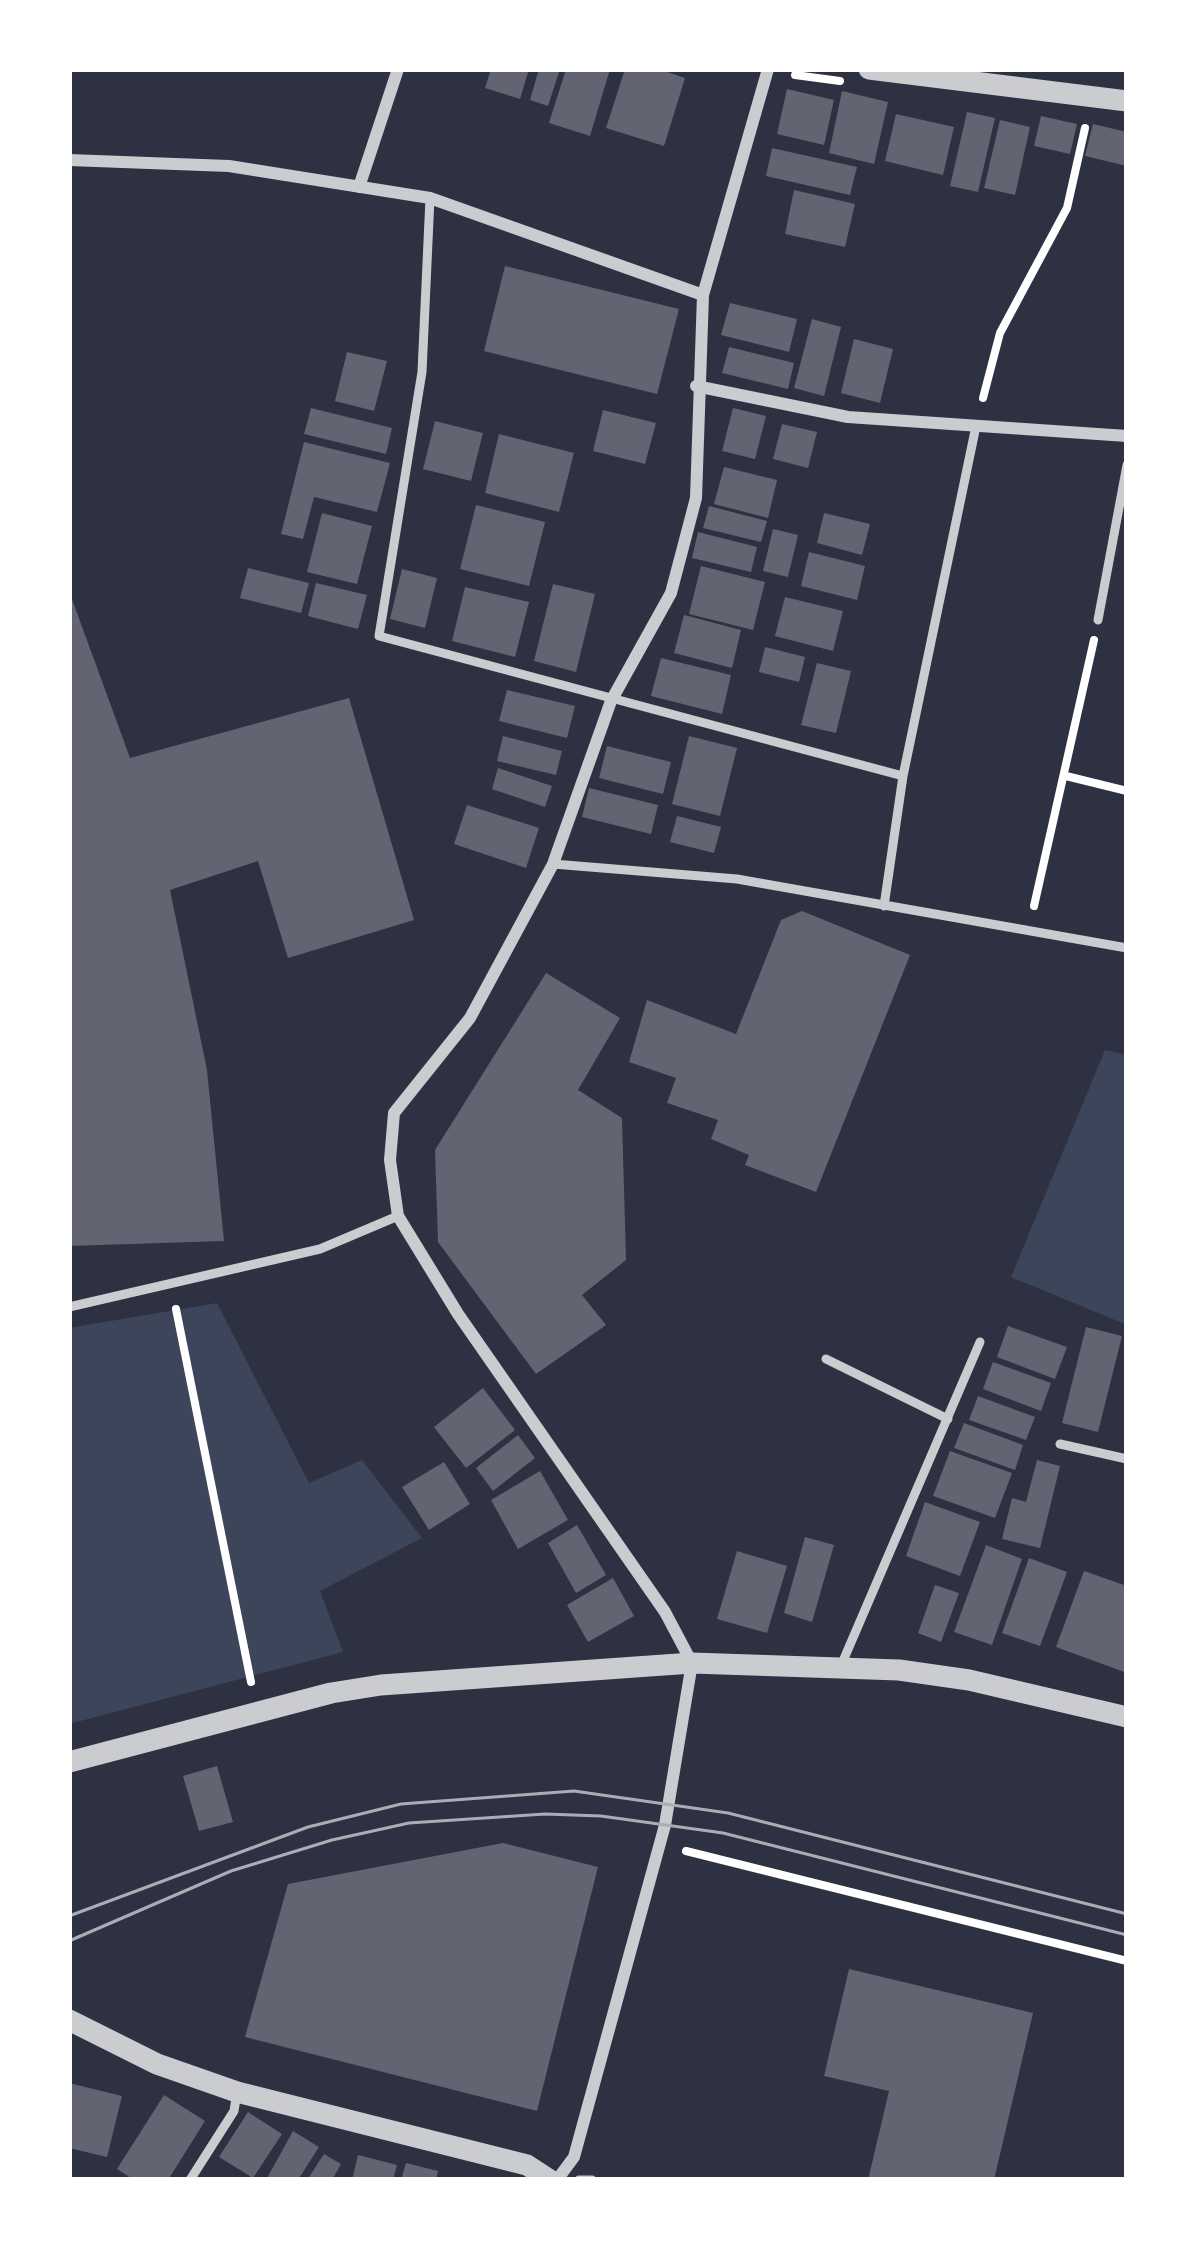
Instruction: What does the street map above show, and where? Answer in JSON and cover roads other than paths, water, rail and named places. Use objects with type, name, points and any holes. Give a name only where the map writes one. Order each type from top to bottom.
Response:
[{"type":"street","points":[[359,187],[398,69]]},
{"type":"street","points":[[69,2020],[157,2064],[237,2092],[527,2164],[554,2180],[574,2157],[658,1844],[692,1663],[665,1612],[458,1314],[398,1216],[390,1160],[394,1113],[470,1018],[553,864],[611,701],[671,593],[697,498],[696,386],[703,295],[767,69]]},
{"type":"street","points":[[869,69],[1127,101]]},
{"type":"street","points":[[69,160],[230,166],[430,198],[703,295]]},
{"type":"street","points":[[696,386],[848,417],[1127,436]]},
{"type":"street","points":[[69,1762],[381,1684],[692,1663],[840,1668],[969,1680],[1127,1718]]},
{"type":"lane","points":[[430,198],[422,372],[380,636],[903,776]]},
{"type":"lane","points":[[884,906],[903,776],[976,426]]},
{"type":"lane","points":[[1098,620],[1127,465]]},
{"type":"lane","points":[[553,864],[737,879],[1127,948]]},
{"type":"lane","points":[[69,1307],[320,1250],[398,1216]]},
{"type":"lane","points":[[840,1668],[980,1342]]},
{"type":"lane","points":[[826,1359],[947,1419]]},
{"type":"lane","points":[[1060,1444],[1127,1460]]},
{"type":"lane","points":[[190,2180],[234,2111],[237,2092]]},
{"type":"lane","points":[[579,2180],[592,2180]]},
{"type":"tram line","points":[[69,1916],[308,1827],[401,1804],[574,1791],[728,1813],[1127,1914]]},
{"type":"tram line","points":[[69,1941],[231,1871],[332,1840],[409,1823],[545,1814],[601,1816],[723,1833],[1127,1935]]}]
